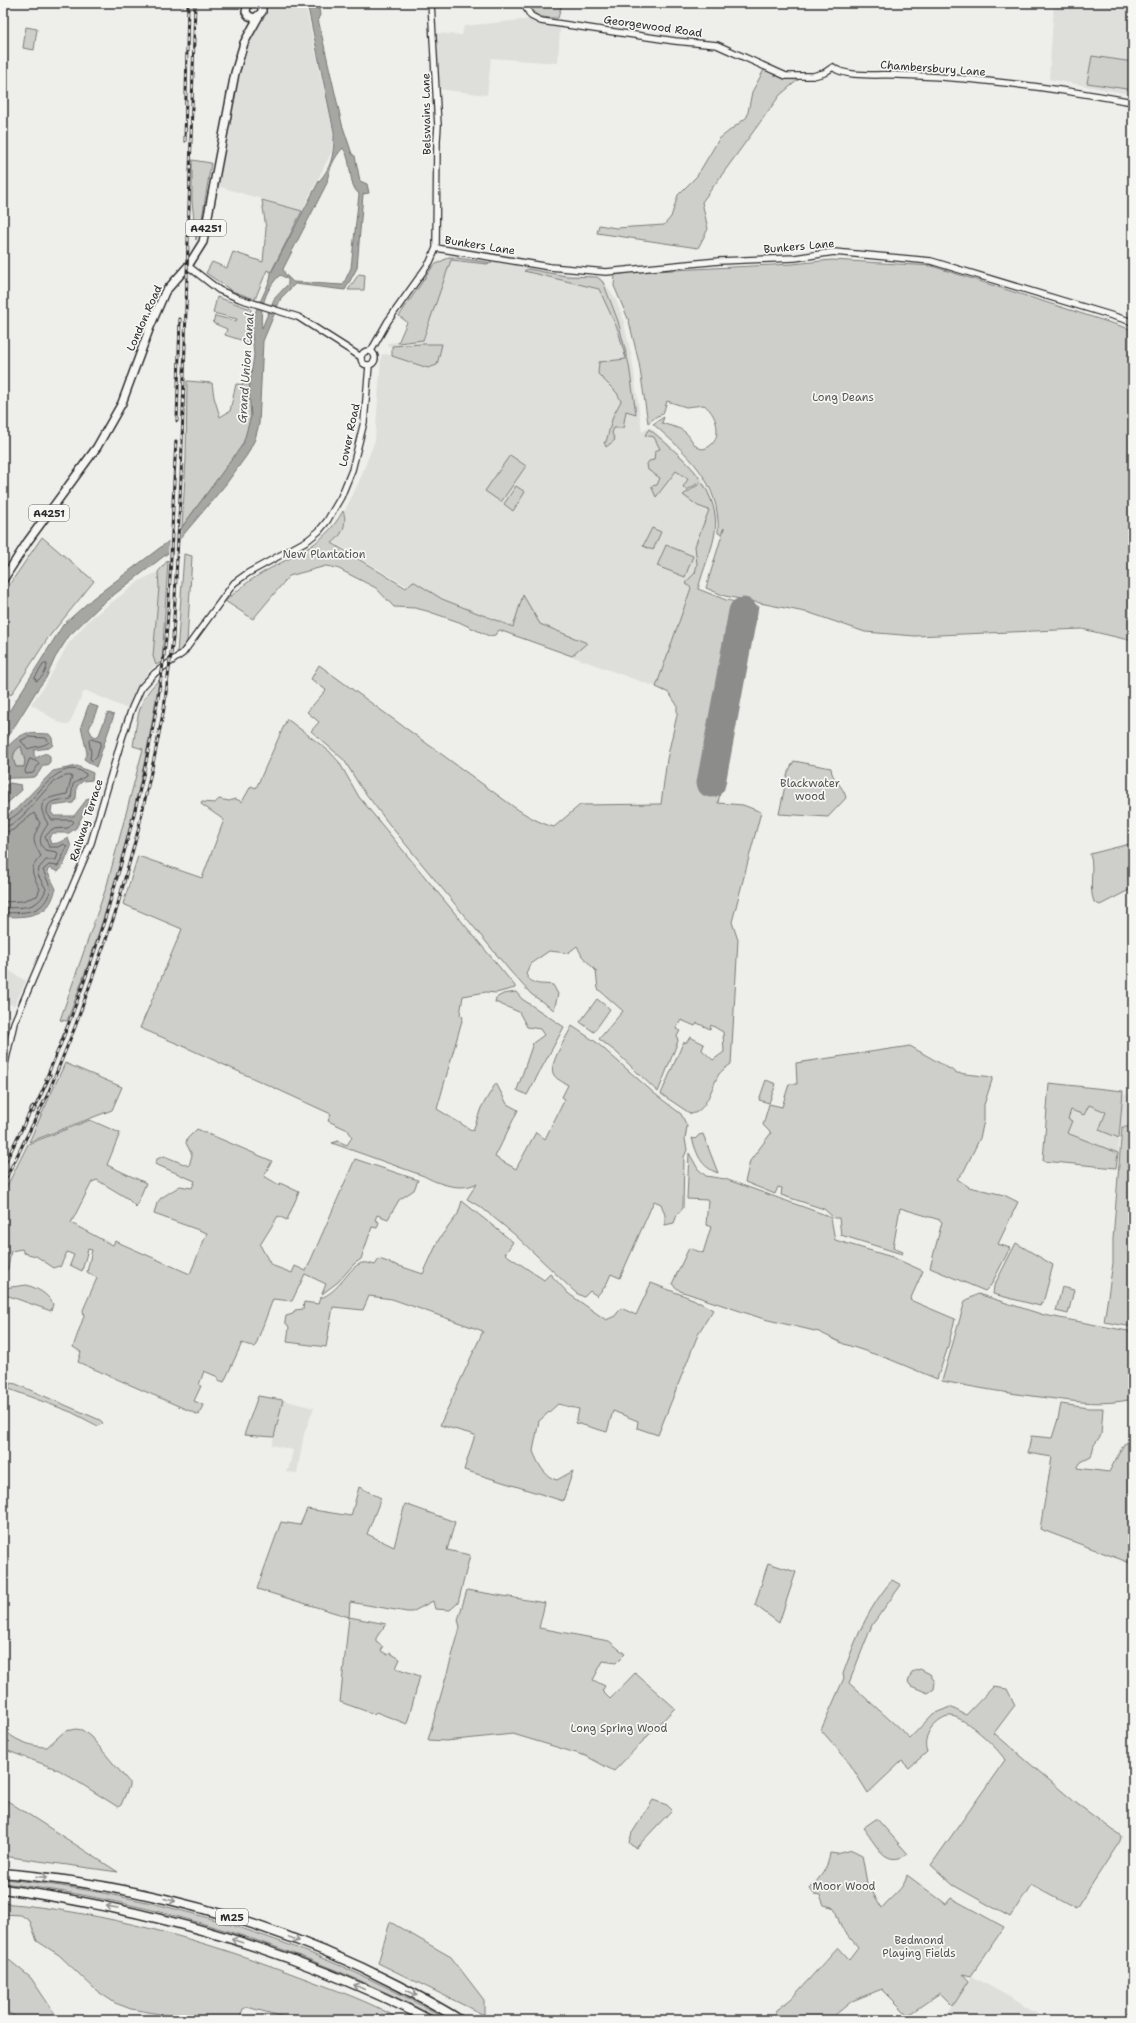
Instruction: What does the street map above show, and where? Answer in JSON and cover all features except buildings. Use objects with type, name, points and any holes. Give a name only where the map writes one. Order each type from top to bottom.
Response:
[{"type":"highway","name":"M25","points":[[3,1873],[52,1878],[117,1888],[231,1916],[280,1933],[356,1964],[460,2020]]},
{"type":"highway","name":"M25","points":[[3,1889],[127,1909],[179,1922],[288,1958],[350,1982],[429,2020]]},
{"type":"main road","points":[[259,3],[262,9],[259,16]]},
{"type":"main road","name":"A4251","points":[[247,7],[252,18],[259,16]]},
{"type":"main road","name":"London Road","points":[[247,7],[249,21],[247,36]]},
{"type":"main road","name":"London Road","points":[[3,580],[28,541],[97,448],[122,403],[150,327],[165,292],[188,266],[204,238],[227,107],[237,64],[247,36],[259,16]]},
{"type":"street","name":"Belswains Lane","points":[[431,3],[438,126],[436,140],[436,248]]},
{"type":"street","name":"Georgewood Road","points":[[523,3],[531,16],[541,21],[679,42],[709,44],[724,48],[740,55]]},
{"type":"street","name":"Chambersbury Lane","points":[[740,55],[774,72],[796,78],[819,75],[833,67],[843,73],[906,75],[1018,84],[1133,102]]},
{"type":"street","name":"Bunkers Lane","points":[[436,248],[550,266],[606,272],[719,260],[796,258],[834,252],[931,261],[1133,322]]},
{"type":"street","points":[[371,351],[388,321],[430,262],[436,248]]},
{"type":"street","points":[[188,266],[219,290],[256,304],[298,317],[361,357],[364,364],[369,366],[374,363],[376,359],[375,354],[371,351]]},
{"type":"street","points":[[361,357],[365,352],[371,351]]},
{"type":"street","name":"Lower Road","points":[[183,653],[234,584],[252,570],[308,540],[319,531],[330,516],[352,470],[364,422],[369,366]]},
{"type":"street","name":"Railway Terrace","points":[[3,1073],[14,1023],[91,843],[132,708],[147,680],[183,653]]},
{"type":"street","points":[[1129,2020],[1133,2016]]},
{"type":"shaded area","points":[[258,3],[305,3],[333,132],[332,151],[302,211],[214,185],[227,107],[247,36],[249,16],[259,16]]},
{"type":"shaded area","points":[[1054,3],[1133,3],[1133,95],[1049,79]]},
{"type":"shaded area","points":[[531,19],[538,23],[560,26],[558,63],[491,58],[487,95],[438,89],[440,83],[437,81],[436,33],[462,35],[464,26]]},
{"type":"shaded area","points":[[453,254],[514,262],[520,266],[573,275],[600,277],[614,296],[622,315],[632,358],[642,432],[650,427],[686,460],[702,478],[710,492],[717,515],[714,538],[698,589],[692,587],[656,687],[510,634],[418,593],[333,542],[322,538],[328,534],[343,514],[359,482],[375,440],[381,358],[382,354],[393,355],[393,346],[388,346],[387,343],[424,339],[431,321],[405,305],[433,265]]},
{"type":"shaded area","points":[[158,572],[159,587],[153,656],[156,665],[149,671],[130,705],[125,708],[87,691],[83,693],[69,725],[58,722],[31,704],[46,684],[68,644],[90,619],[141,580]]},
{"type":"shaded area","points":[[3,967],[26,981],[14,1006],[3,1001]]},
{"type":"shaded area","points":[[1122,1094],[1132,1095],[1129,1127],[1119,1127]]},
{"type":"shaded area","points":[[1089,1105],[1106,1112],[1099,1130],[1119,1138],[1118,1153],[1067,1133],[1072,1121],[1068,1119],[1071,1110],[1084,1115]]},
{"type":"shaded area","points":[[283,1400],[314,1408],[304,1434],[297,1473],[285,1472],[289,1468],[293,1450],[272,1445]]},
{"type":"shaded area","points":[[972,1976],[1050,2020],[944,2020]]},
{"type":"green space","points":[[528,3],[562,4],[558,18],[553,18],[536,14],[530,8]]},
{"type":"green space","points":[[26,27],[37,29],[34,50],[23,48]]},
{"type":"green space","points":[[1092,56],[1133,62],[1133,90],[1087,83]]},
{"type":"green space","points":[[766,66],[799,79],[780,95],[702,202],[708,229],[698,248],[597,233],[599,225],[616,228],[664,225],[671,217],[678,195],[697,176],[719,139],[747,117],[752,92]]},
{"type":"green space","points":[[192,160],[211,163],[202,219],[196,240],[192,201]]},
{"type":"green space","points":[[262,200],[302,211],[271,272],[267,270],[255,299],[232,291],[206,273],[212,262],[227,268],[233,252],[263,262],[266,229]]},
{"type":"green space","points":[[449,257],[492,263],[487,264],[451,260],[423,340],[398,343],[407,322],[399,316],[433,266]]},
{"type":"green space","name":"Long Deans","points":[[832,260],[932,266],[1133,330],[1133,641],[1082,629],[915,636],[865,632],[810,613],[725,596],[706,588],[724,528],[721,534],[718,533],[718,515],[714,499],[708,484],[700,471],[678,447],[653,424],[664,417],[662,423],[684,431],[697,447],[703,449],[710,446],[714,441],[717,429],[716,422],[713,415],[704,405],[686,407],[667,401],[663,414],[657,416],[648,423],[639,363],[629,321],[614,286],[615,275],[634,272],[792,264]]},
{"type":"green space","points":[[528,269],[565,276],[597,277],[603,282],[618,321],[629,365],[636,414],[626,411],[623,428],[614,428],[612,433],[615,440],[606,447],[604,442],[606,442],[613,416],[621,401],[617,393],[598,374],[599,362],[626,359],[618,330],[599,289],[524,271]]},
{"type":"green space","points":[[359,274],[365,275],[364,290],[348,290]]},
{"type":"green space","points":[[217,297],[251,309],[247,342],[225,335],[227,329],[213,323],[215,316],[236,321],[237,319],[213,313]]},
{"type":"green space","points":[[442,344],[437,365],[428,368],[392,356],[392,346]]},
{"type":"green space","points":[[187,381],[212,383],[214,397],[220,417],[230,411],[236,384],[250,385],[251,416],[245,439],[240,449],[182,527],[186,459]]},
{"type":"green space","points":[[649,429],[670,446],[687,463],[699,477],[700,482],[687,490],[683,487],[688,479],[676,471],[656,497],[651,486],[657,485],[660,478],[648,470],[647,464],[649,461],[654,460],[655,451],[660,449],[654,437],[645,435]]},
{"type":"green space","points":[[510,455],[526,466],[501,502],[485,491]]},
{"type":"green space","points":[[701,483],[704,485],[711,500],[715,513],[716,525],[711,549],[698,589],[726,600],[758,606],[718,803],[743,805],[761,812],[732,922],[738,940],[731,1064],[719,1074],[701,1108],[697,1112],[691,1114],[661,1094],[683,1043],[687,1042],[690,1037],[704,1044],[702,1050],[713,1060],[724,1052],[723,1032],[711,1025],[710,1029],[697,1023],[695,1026],[681,1020],[676,1029],[680,1031],[677,1036],[678,1041],[658,1092],[616,1052],[599,1039],[623,1011],[598,989],[596,971],[582,956],[577,946],[568,953],[549,951],[530,964],[526,974],[534,983],[553,985],[558,994],[554,1010],[531,994],[510,971],[389,824],[360,786],[344,760],[311,731],[319,722],[307,712],[326,690],[311,679],[319,665],[514,807],[538,821],[554,827],[580,805],[661,804],[667,759],[677,715],[677,705],[669,693],[656,687],[691,588],[685,583],[695,573],[697,564],[695,546],[709,510],[698,506],[683,495]]},
{"type":"green space","points":[[516,486],[525,492],[513,511],[504,504]]},
{"type":"green space","name":"New Plantation","points":[[343,511],[345,520],[343,529],[339,537],[332,543],[406,588],[413,581],[442,599],[513,627],[523,595],[540,624],[587,643],[572,656],[499,630],[495,635],[489,636],[459,622],[427,611],[415,608],[394,607],[376,588],[337,568],[326,566],[289,576],[253,619],[225,601],[253,579],[316,543],[335,524]]},
{"type":"green space","points":[[652,528],[661,532],[653,550],[643,546]]},
{"type":"green space","points":[[42,537],[94,581],[48,638],[11,695],[3,690],[3,594]]},
{"type":"green space","points":[[666,545],[693,556],[685,577],[657,566]]},
{"type":"green space","points":[[184,554],[192,556],[187,642],[177,654]]},
{"type":"green space","points":[[168,560],[162,662],[156,665],[153,656],[159,587],[158,572]]},
{"type":"green space","points":[[159,680],[144,767],[111,895],[83,980],[67,1021],[60,1020],[107,885],[143,749],[133,746],[142,702],[152,687]]},
{"type":"green space","points":[[287,719],[329,751],[339,762],[359,797],[515,986],[515,988],[496,993],[486,992],[463,996],[460,1015],[463,1017],[437,1109],[473,1131],[481,1108],[496,1083],[507,1104],[518,1110],[495,1157],[516,1169],[536,1132],[545,1139],[565,1099],[562,1097],[568,1085],[555,1077],[552,1069],[556,1057],[572,1026],[596,1042],[655,1094],[681,1114],[687,1126],[685,1139],[687,1150],[684,1157],[683,1208],[677,1215],[674,1223],[665,1225],[665,1215],[661,1204],[654,1201],[620,1278],[611,1274],[606,1285],[597,1296],[590,1291],[584,1297],[576,1293],[514,1234],[482,1208],[467,1199],[477,1183],[464,1187],[450,1186],[332,1143],[338,1141],[347,1145],[352,1137],[348,1130],[328,1121],[331,1114],[183,1046],[140,1028],[182,929],[123,904],[138,856],[202,878],[224,820],[201,804],[202,802],[215,803],[219,799],[229,801],[236,799],[242,802],[251,786],[256,788]]},
{"type":"green space","points":[[21,746],[25,761],[24,767],[16,767],[14,753]]},
{"type":"green space","name":"Blackwater wood","points":[[794,761],[831,768],[833,776],[843,790],[846,798],[828,817],[779,814],[788,772]]},
{"type":"green space","points":[[1133,843],[1133,888],[1100,905],[1094,902],[1092,896],[1092,866],[1090,854]]},
{"type":"green space","points":[[516,992],[522,999],[564,1027],[527,1095],[517,1090],[533,1043],[544,1035],[540,1029],[527,1027],[519,1012],[495,1002],[496,998],[503,994]]},
{"type":"green space","points":[[597,999],[610,1009],[594,1032],[580,1022]]},
{"type":"green space","points":[[910,1046],[957,1073],[993,1077],[984,1105],[984,1121],[980,1138],[964,1171],[957,1179],[969,1187],[1004,1195],[1018,1202],[998,1244],[1010,1248],[991,1285],[985,1291],[930,1268],[942,1222],[940,1220],[900,1208],[893,1248],[903,1252],[902,1254],[841,1235],[839,1218],[834,1218],[824,1209],[781,1195],[782,1188],[778,1187],[775,1194],[745,1182],[750,1161],[771,1133],[763,1125],[769,1104],[782,1107],[789,1084],[797,1084],[796,1063]]},
{"type":"green space","points":[[65,1063],[122,1087],[112,1110],[29,1142]]},
{"type":"green space","points":[[766,1080],[776,1084],[769,1103],[759,1100]]},
{"type":"green space","points":[[1049,1083],[1123,1091],[1119,1138],[1099,1130],[1106,1112],[1089,1105],[1084,1115],[1071,1110],[1068,1119],[1072,1121],[1067,1133],[1118,1153],[1116,1168],[1043,1161]]},
{"type":"green space","points":[[1132,1095],[1133,1327],[1104,1322],[1113,1263],[1113,1239],[1122,1127],[1129,1127]]},
{"type":"green space","points":[[90,1120],[120,1133],[107,1165],[146,1183],[136,1207],[127,1198],[97,1180],[92,1182],[71,1223],[110,1244],[113,1245],[115,1241],[190,1274],[207,1233],[154,1214],[157,1203],[161,1198],[180,1186],[192,1188],[195,1181],[155,1164],[157,1159],[164,1156],[189,1166],[192,1155],[186,1143],[187,1139],[197,1129],[272,1161],[264,1176],[279,1185],[280,1183],[299,1192],[287,1220],[278,1216],[260,1245],[271,1265],[292,1273],[295,1266],[306,1271],[355,1159],[418,1180],[414,1190],[399,1200],[388,1219],[377,1215],[375,1220],[379,1222],[377,1228],[372,1227],[361,1259],[354,1264],[338,1282],[322,1294],[326,1284],[305,1274],[292,1301],[273,1299],[255,1347],[242,1343],[224,1382],[218,1380],[218,1377],[204,1371],[199,1385],[201,1386],[194,1401],[203,1405],[199,1415],[78,1362],[81,1352],[73,1347],[84,1316],[83,1310],[97,1278],[87,1272],[92,1250],[88,1249],[82,1271],[70,1265],[74,1255],[67,1252],[60,1267],[58,1266],[54,1268],[36,1256],[24,1253],[22,1249],[11,1251],[8,1269],[3,1272],[3,1194],[28,1144]]},
{"type":"green space","points":[[703,1134],[718,1173],[707,1167],[700,1160],[696,1150],[692,1138],[695,1139],[699,1135]]},
{"type":"green space","points":[[689,1153],[698,1169],[706,1176],[725,1179],[823,1214],[831,1218],[835,1240],[892,1257],[923,1271],[910,1300],[955,1319],[947,1350],[937,1379],[889,1359],[844,1344],[819,1332],[764,1319],[680,1291],[672,1284],[689,1248],[703,1253],[711,1227],[706,1225],[708,1200],[687,1199]]},
{"type":"green space","points":[[462,1201],[513,1242],[505,1254],[544,1280],[550,1274],[569,1294],[606,1320],[615,1316],[621,1308],[636,1315],[651,1283],[693,1299],[713,1310],[699,1332],[658,1435],[637,1428],[638,1421],[613,1411],[607,1432],[576,1423],[579,1409],[558,1404],[539,1421],[533,1451],[542,1469],[553,1479],[557,1480],[573,1471],[563,1501],[464,1470],[475,1435],[440,1425],[483,1331],[392,1299],[369,1296],[363,1310],[333,1307],[326,1347],[287,1342],[289,1327],[285,1322],[286,1316],[293,1314],[295,1310],[303,1309],[304,1302],[318,1304],[320,1298],[333,1291],[357,1265],[368,1263],[375,1265],[379,1259],[423,1274],[439,1239],[458,1214]]},
{"type":"green space","points":[[1016,1243],[1053,1265],[1043,1303],[1041,1302],[1040,1306],[993,1294],[994,1286]]},
{"type":"green space","points":[[27,1285],[48,1297],[53,1304],[51,1311],[3,1294],[3,1288]]},
{"type":"green space","points":[[1062,1287],[1074,1290],[1068,1314],[1056,1311]]},
{"type":"green space","points":[[978,1294],[1044,1315],[1133,1332],[1133,1399],[1101,1403],[1080,1402],[1008,1393],[942,1381],[965,1301]]},
{"type":"green space","points":[[11,1383],[100,1420],[103,1423],[98,1426],[71,1412],[9,1389]]},
{"type":"green space","points":[[258,1396],[283,1400],[274,1437],[244,1435]]},
{"type":"green space","points":[[1061,1404],[1089,1408],[1103,1408],[1101,1435],[1094,1445],[1091,1457],[1081,1462],[1077,1468],[1109,1472],[1124,1444],[1133,1440],[1133,1564],[1040,1529],[1052,1457],[1028,1453],[1031,1436],[1052,1438]]},
{"type":"green space","points":[[359,1487],[381,1498],[367,1534],[394,1547],[405,1504],[455,1522],[447,1550],[470,1555],[458,1603],[450,1610],[435,1609],[433,1601],[412,1612],[407,1612],[350,1602],[349,1617],[257,1589],[281,1522],[300,1525],[307,1509],[351,1516]]},
{"type":"green space","points":[[768,1563],[796,1572],[779,1623],[755,1605]]},
{"type":"green space","points":[[892,1580],[901,1585],[872,1625],[849,1683],[910,1738],[933,1714],[950,1707],[966,1715],[993,1687],[1007,1689],[1015,1705],[994,1733],[1076,1803],[1121,1836],[1120,1841],[1076,1909],[1031,1885],[1010,1917],[953,1885],[931,1865],[1005,1760],[989,1741],[972,1727],[951,1716],[940,1720],[931,1728],[928,1734],[926,1740],[927,1752],[909,1768],[902,1761],[868,1793],[848,1761],[821,1730],[844,1678],[843,1674],[863,1625],[883,1591]]},
{"type":"green space","name":"Long Spring Wood","points":[[467,1590],[545,1603],[539,1628],[609,1641],[625,1654],[616,1663],[603,1661],[593,1680],[605,1686],[602,1691],[610,1699],[635,1673],[675,1708],[614,1771],[586,1756],[513,1734],[446,1741],[428,1740],[458,1635],[460,1627],[458,1620]]},
{"type":"green space","points":[[349,1617],[386,1624],[376,1638],[376,1642],[383,1647],[381,1651],[388,1655],[390,1653],[400,1659],[396,1668],[420,1676],[407,1724],[376,1712],[374,1714],[340,1702]]},
{"type":"green space","points":[[920,1669],[930,1674],[935,1682],[934,1689],[928,1693],[911,1686],[908,1682],[912,1672]]},
{"type":"green space","points":[[3,1728],[12,1736],[23,1742],[35,1746],[47,1747],[65,1731],[76,1729],[82,1730],[91,1737],[129,1782],[129,1786],[121,1805],[118,1807],[59,1770],[3,1749]]},
{"type":"green space","points":[[3,1798],[118,1872],[3,1856]]},
{"type":"green space","points":[[653,1800],[667,1805],[672,1810],[636,1848],[629,1842],[632,1833]]},
{"type":"green space","points":[[876,1819],[908,1854],[900,1858],[893,1859],[882,1853],[863,1828]]},
{"type":"green space","points":[[852,1850],[862,1855],[867,1883],[882,1908],[900,1889],[906,1880],[907,1875],[946,1904],[951,1898],[1004,1927],[971,1976],[963,1974],[969,1981],[953,2006],[940,1993],[908,2015],[882,1989],[852,2001],[829,2020],[774,2020],[777,2010],[791,1999],[838,1947],[849,1959],[858,1947],[841,1927],[835,1910],[832,1907],[824,1905],[820,1895],[814,1894],[810,1889],[825,1868],[830,1853],[837,1854]]},
{"type":"green space","points":[[3,1879],[62,1886],[120,1896],[177,1909],[233,1926],[288,1945],[342,1967],[396,1992],[448,2020],[441,2020],[390,1994],[337,1971],[228,1931],[173,1915],[117,1902],[60,1891],[3,1883]]},
{"type":"green space","points":[[3,1903],[79,1913],[153,1929],[190,1939],[262,1963],[338,1991],[364,2001],[401,2020],[295,2020],[247,2007],[243,2009],[239,2020],[181,2020],[165,2015],[131,2009],[115,2003],[97,1991],[59,1955],[37,1941],[30,1921],[21,1915],[3,1914]]},
{"type":"green space","points":[[390,1922],[451,1957],[484,2000],[484,2015],[378,1963]]},
{"type":"green space","points":[[3,1955],[31,1978],[59,2020],[22,2020],[3,2010]]},
{"type":"water","points":[[307,3],[318,3],[320,15],[318,19],[342,124],[352,154],[355,156],[360,181],[367,184],[369,193],[363,194],[357,268],[345,290],[295,284],[281,298],[263,341],[259,424],[255,439],[247,455],[226,484],[168,553],[102,604],[69,636],[55,658],[46,678],[3,745],[3,721],[63,625],[93,598],[169,541],[182,527],[243,444],[251,416],[249,390],[254,355],[251,322],[270,280],[271,273],[319,181],[330,164],[334,146],[334,132]],"holes":[[[343,148],[348,159],[351,178],[355,190],[359,194],[351,268],[343,285],[293,282],[285,274],[283,269],[327,183],[332,164]],[[280,275],[288,279],[288,284],[274,299],[262,328],[261,321],[263,306],[267,292]]]},
{"type":"water","points":[[89,704],[98,707],[89,729],[92,735],[96,737],[99,735],[107,714],[109,713],[114,715],[96,767],[84,759],[87,753],[81,726]]},
{"type":"water","points":[[23,734],[49,734],[52,738],[53,745],[49,748],[34,750],[34,755],[36,758],[43,754],[47,754],[50,756],[50,762],[47,765],[43,765],[38,774],[34,777],[3,779],[2,759],[4,753],[12,742]],"holes":[[[21,746],[25,761],[24,767],[16,767],[14,753]]]},
{"type":"water","points":[[77,766],[93,773],[92,780],[83,781],[77,786],[76,798],[73,803],[52,806],[51,812],[54,816],[74,816],[87,799],[91,799],[76,828],[69,833],[53,833],[49,838],[51,844],[58,843],[68,838],[71,847],[63,866],[58,872],[50,868],[47,871],[56,889],[52,900],[44,910],[33,915],[21,917],[3,916],[3,819],[17,808],[53,771]]},
{"type":"water","points":[[10,783],[21,785],[22,790],[3,807],[3,787]]},
{"type":"pier","points":[[181,525],[180,542],[168,555],[169,538]]},
{"type":"runway","points":[[711,783],[743,612]]},
{"type":"railway","points":[[185,141],[188,3]]},
{"type":"railway","points":[[3,1184],[47,1096],[75,1027],[116,911],[138,831],[164,708],[173,638],[181,478],[195,3]]},
{"type":"railway","points":[[177,421],[180,319]]},
{"type":"railway","points":[[46,1079],[87,974],[104,921],[128,839],[148,754],[163,667],[166,638],[170,589],[176,441]]},
{"type":"railway","points":[[33,1112],[50,1075]]},
{"type":"railway","points":[[3,1167],[33,1106]]},
{"type":"water label","name":"Grand Union Canal","points":[[246,368]]},
{"type":"park label","name":"Moor Wood","points":[[844,1886]]},
{"type":"park label","name":"Bedmond Playing Fields","points":[[919,1946]]}]
